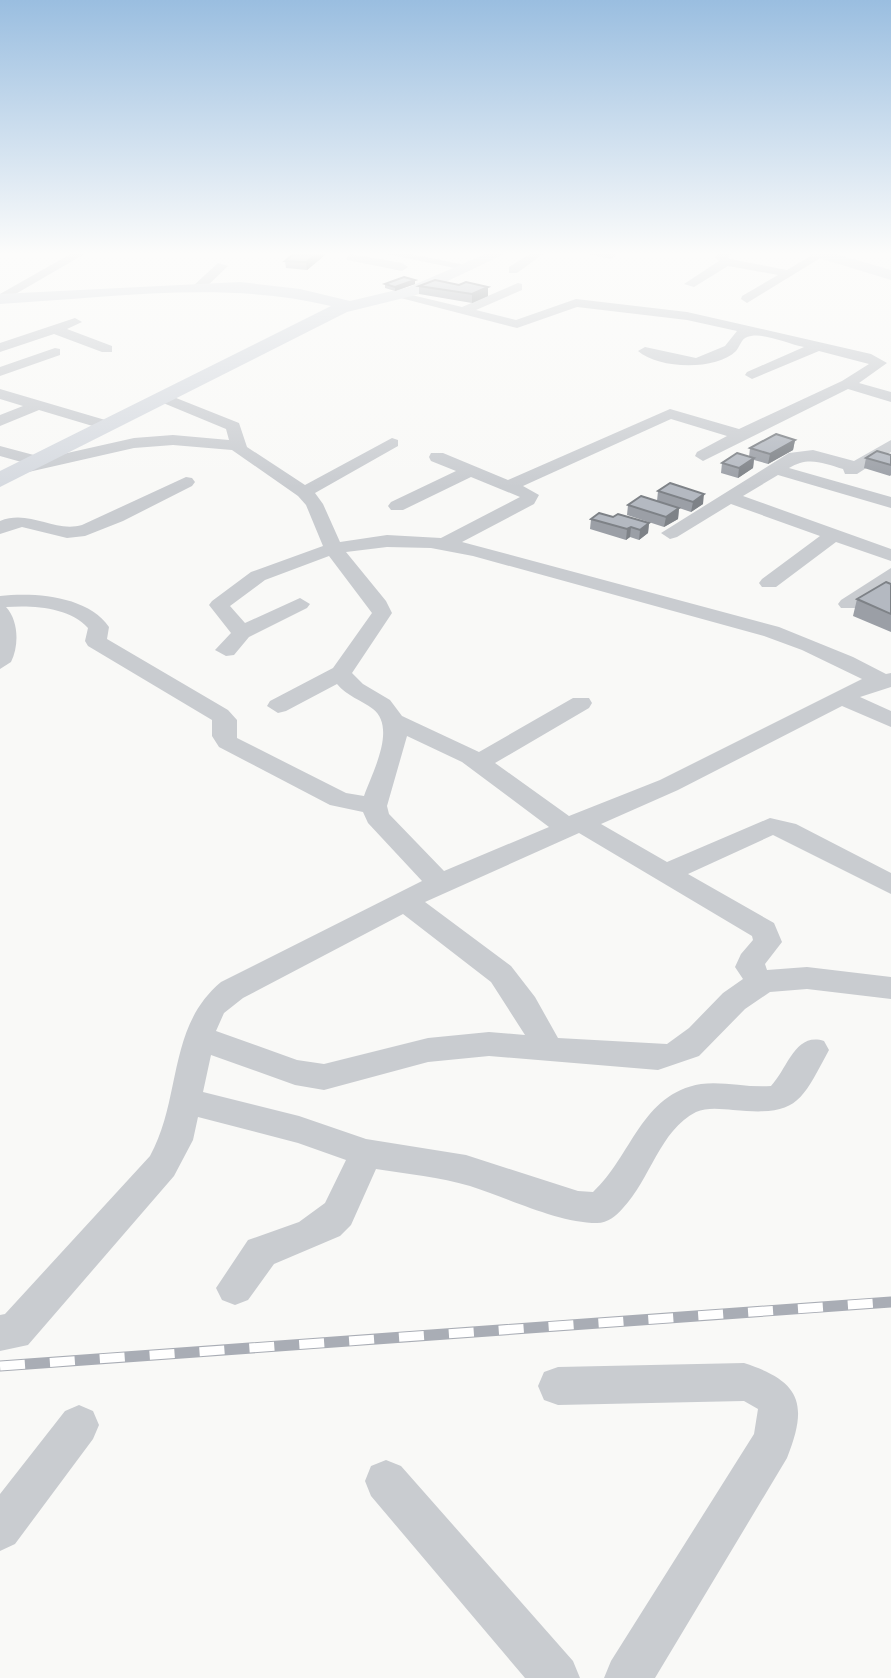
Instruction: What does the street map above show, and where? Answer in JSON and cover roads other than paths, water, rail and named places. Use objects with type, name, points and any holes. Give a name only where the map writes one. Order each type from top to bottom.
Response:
[{"type":"main road","points":[[0,480],[161,397],[300,330]]},
{"type":"street","points":[[0,348],[50,330]]},
{"type":"street","points":[[57,330],[107,349]]},
{"type":"street","points":[[645,351],[685,362],[698,362],[730,349],[738,336],[751,330]]},
{"type":"street","points":[[703,456],[740,435],[847,384],[880,363],[753,330]]},
{"type":"street","points":[[752,375],[818,346]]},
{"type":"street","points":[[0,372],[55,352]]},
{"type":"street","points":[[847,384],[891,397]]},
{"type":"street","points":[[3,397],[106,425]]},
{"type":"street","points":[[161,397],[233,426],[237,446]]},
{"type":"street","points":[[0,421],[38,405]]},
{"type":"street","points":[[510,485],[670,414],[740,435]]},
{"type":"street","points":[[0,451],[31,464],[142,442],[173,440],[237,446],[304,492],[314,504],[334,549],[364,583],[382,613],[341,673],[278,706]]},
{"type":"street","points":[[304,492],[391,443]]},
{"type":"street","points":[[830,483],[891,445]]},
{"type":"street","points":[[670,533],[803,454],[856,467]]},
{"type":"street","points":[[436,457],[530,495],[528,500],[444,544]]},
{"type":"street","points":[[776,469],[891,503]]},
{"type":"street","points":[[397,506],[472,470]]},
{"type":"street","points":[[0,528],[13,521],[26,520],[79,531],[186,482]]},
{"type":"street","points":[[729,498],[891,555]]},
{"type":"street","points":[[769,583],[832,536]]},
{"type":"street","points":[[242,633],[219,608],[223,601],[283,562],[334,549],[390,540],[444,544],[763,631],[836,656],[886,680]]},
{"type":"street","points":[[848,604],[891,574]]},
{"type":"street","points":[[0,602],[35,600],[89,617],[99,627],[96,641],[220,715],[225,720],[224,736],[236,749],[338,799],[374,806]]},
{"type":"street","points":[[226,650],[242,633],[300,604]]},
{"type":"street","points":[[0,612],[5,624],[5,652],[0,662]]},
{"type":"street","points":[[341,673],[357,690],[392,714],[395,721],[396,733],[374,806],[377,817],[440,883]]},
{"type":"street","points":[[7,1333],[162,1166],[176,1140],[200,1038],[213,1006],[232,990],[440,883],[710,766],[842,697],[886,680]]},
{"type":"street","points":[[842,697],[891,720]]},
{"type":"street","points":[[479,762],[581,703]]},
{"type":"street","points":[[395,721],[415,728],[479,762],[572,825],[666,873],[764,930],[768,942],[751,961],[750,968],[760,983]]},
{"type":"street","points":[[666,873],[770,826],[799,836],[891,885]]},
{"type":"street","points":[[405,901],[501,974],[524,1005],[547,1047]]},
{"type":"street","points":[[200,1038],[295,1072],[324,1077],[446,1047],[489,1044],[658,1058],[675,1057],[686,1050],[745,992],[760,983],[777,979],[891,988]]},
{"type":"street","points":[[185,1100],[299,1130],[366,1153],[466,1170],[578,1206],[600,1208],[616,1195],[661,1124],[681,1105],[701,1095],[718,1094],[773,1100],[782,1096],[813,1050]]},
{"type":"street","points":[[235,1288],[261,1252],[312,1234],[338,1214],[366,1153]]},
{"type":"street","points":[[558,1386],[744,1382],[767,1388],[776,1397],[779,1416],[772,1443],[628,1678]]},
{"type":"street","points":[[0,1529],[79,1425]]},
{"type":"street","points":[[386,1481],[556,1678]]},
{"type":"railway","points":[[0,1366],[891,1302]]}]
